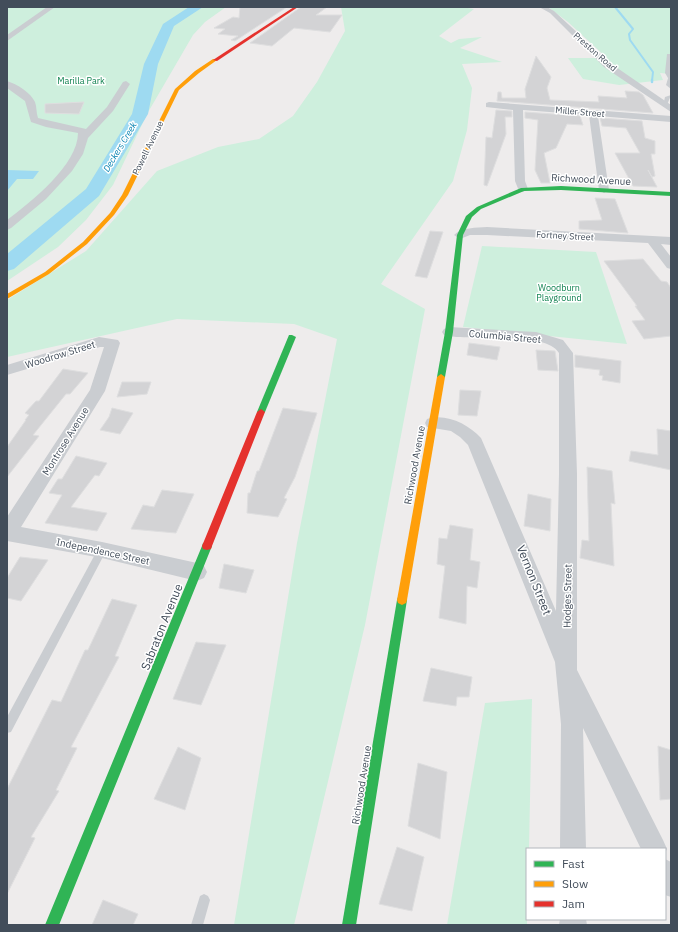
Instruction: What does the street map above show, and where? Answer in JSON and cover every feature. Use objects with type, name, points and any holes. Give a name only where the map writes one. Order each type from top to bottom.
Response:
[{"type":"street","points":[[7,40],[52,7]]},
{"type":"street","name":"Powell Avenue","points":[[7,297],[53,269],[85,243],[112,214],[125,195],[177,89],[197,72],[296,7]]},
{"type":"street","name":"Preston Road","points":[[542,7],[552,12],[607,64],[668,107]]},
{"type":"street","points":[[670,56],[670,76]]},
{"type":"street","points":[[7,84],[30,102],[34,120],[51,126],[83,131],[84,136]]},
{"type":"street","points":[[7,226],[52,188],[75,157],[82,145],[84,136],[110,109],[126,84]]},
{"type":"street","name":"Miller Street","points":[[489,105],[671,119]]},
{"type":"street","points":[[518,108],[520,181],[524,189]]},
{"type":"street","points":[[593,113],[604,190]]},
{"type":"street","name":"Richwood Avenue","points":[[349,925],[449,332],[460,235],[469,216],[479,208],[524,189],[561,188],[671,194]]},
{"type":"street","name":"Fortney Street","points":[[460,235],[469,232],[487,231],[671,241]]},
{"type":"street","points":[[652,240],[671,265]]},
{"type":"street","name":"Columbia Street","points":[[449,332],[549,339],[560,344]]},
{"type":"street","name":"Sabraton Avenue","points":[[52,925],[292,337]]},
{"type":"street","name":"Woodrow Street","points":[[7,370],[99,342],[113,343]]},
{"type":"street","name":"Montrose Avenue","points":[[7,533],[97,391],[113,343]]},
{"type":"street","name":"Hodges Street","points":[[560,344],[566,353],[568,364],[566,667],[572,724],[573,848]]},
{"type":"street","name":"Vernon Street","points":[[433,423],[452,425],[465,431],[475,442],[546,609],[566,667],[654,848]]},
{"type":"street","name":"Independence Street","points":[[7,533],[102,550],[197,572]]},
{"type":"street","points":[[666,874],[671,884]]},
{"type":"lane","points":[[670,76],[668,85],[671,88]]},
{"type":"lane","points":[[668,107],[667,97],[671,96]]},
{"type":"lane","points":[[7,728],[102,550]]},
{"type":"lane","points":[[197,925],[204,900]]},
{"type":"green space","name":"Marilla Park","points":[[7,7],[226,7],[205,22],[193,35],[147,114],[113,185],[86,220],[58,247],[7,281]]},
{"type":"green space","points":[[341,7],[461,7],[474,9],[439,36],[451,43],[459,39],[482,37],[460,48],[502,62],[462,64],[472,88],[467,130],[453,181],[381,284],[425,309],[365,625],[294,925],[234,925],[297,543],[337,339],[294,324],[177,319],[7,357],[7,300],[86,251],[157,171],[218,147],[259,139],[293,116],[317,82],[345,31]]},
{"type":"green space","points":[[548,7],[671,7],[671,74],[660,73],[663,80],[619,85],[583,79],[568,58],[607,58],[568,22]]},
{"type":"green space","name":"Woodburn Playground","points":[[482,246],[596,252],[627,344],[463,327]]},
{"type":"green space","points":[[532,699],[529,848],[526,848],[527,925],[447,925],[485,703]]},
{"type":"water","points":[[7,170],[39,171],[33,179],[17,179],[7,191]]},
{"type":"building","points":[[240,7],[287,7],[235,41],[231,40],[238,36],[218,34],[225,29],[214,28],[233,17],[239,18]]},
{"type":"building","points":[[301,7],[327,7],[316,15],[342,15],[330,32],[294,28],[272,46],[250,43]]},
{"type":"building","points":[[536,56],[551,77],[547,88],[550,100],[599,102],[598,96],[627,98],[625,91],[639,92],[643,95],[653,113],[497,101],[498,92],[501,92],[502,98],[526,98],[525,89]]},
{"type":"building","points":[[84,102],[79,114],[45,113],[45,104]]},
{"type":"building","points":[[496,110],[512,111],[512,117],[505,117],[506,134],[487,186],[484,185],[486,137],[492,138]]},
{"type":"building","points":[[525,112],[580,116],[583,125],[567,124],[556,148],[544,153],[550,183],[541,183],[535,170],[538,120],[525,118]]},
{"type":"building","points":[[600,118],[642,121],[645,138],[655,141],[655,154],[651,154],[655,176],[652,177],[648,170],[657,187],[633,186],[615,153],[640,153],[626,128],[602,126]]},
{"type":"building","points":[[595,198],[615,199],[628,233],[579,229],[579,221],[602,220]]},
{"type":"building","points":[[430,231],[443,232],[427,278],[415,276]]},
{"type":"building","points":[[643,259],[661,281],[667,282],[671,288],[671,336],[644,339],[632,321],[645,320],[635,306],[637,306],[604,261]]},
{"type":"building","points":[[469,343],[500,347],[497,360],[467,355]]},
{"type":"building","points":[[536,350],[555,351],[558,371],[538,370]]},
{"type":"building","points":[[575,355],[621,361],[620,383],[602,380],[603,376],[599,375],[600,370],[575,367]]},
{"type":"building","points":[[63,369],[88,373],[70,394],[66,394],[33,435],[39,436],[7,477],[7,447],[29,415],[25,413],[36,401],[39,401]]},
{"type":"building","points":[[122,382],[151,382],[147,394],[117,397]]},
{"type":"building","points":[[460,390],[481,391],[477,416],[458,415]]},
{"type":"building","points":[[112,408],[133,413],[120,434],[100,430],[109,417]]},
{"type":"building","points":[[283,408],[317,413],[295,477],[284,498],[287,499],[278,517],[247,513],[248,493],[250,493],[257,471],[259,471]]},
{"type":"building","points":[[657,429],[671,431],[671,470],[629,461],[631,451],[658,455]]},
{"type":"building","points":[[76,456],[107,463],[99,476],[95,475],[71,507],[107,513],[97,531],[45,523],[62,495],[49,493],[58,479],[62,479]]},
{"type":"building","points":[[587,467],[612,471],[615,504],[611,503],[614,566],[580,558],[582,540],[589,541]]},
{"type":"building","points":[[162,490],[194,494],[176,533],[131,529],[143,505],[154,507]]},
{"type":"building","points":[[528,494],[551,499],[550,531],[524,526]]},
{"type":"building","points":[[450,525],[473,529],[470,560],[480,562],[477,588],[467,586],[466,624],[439,618],[445,566],[437,564],[439,538],[447,539]]},
{"type":"building","points":[[20,557],[48,560],[21,601],[7,598],[7,578]]},
{"type":"building","points":[[224,564],[254,570],[246,593],[219,588]]},
{"type":"building","points":[[112,599],[137,605],[115,656],[119,657],[71,747],[77,748],[56,790],[59,791],[31,837],[35,838],[7,894],[7,789],[52,700],[61,702],[85,650],[88,650]]},
{"type":"building","points":[[196,642],[226,645],[201,705],[173,699]]},
{"type":"building","points":[[431,668],[472,677],[469,697],[457,697],[456,706],[423,701]]},
{"type":"building","points":[[658,746],[671,750],[671,799],[660,800]]},
{"type":"building","points":[[178,747],[201,758],[185,810],[154,799]]},
{"type":"building","points":[[418,763],[447,772],[440,839],[408,826]]},
{"type":"building","points":[[397,847],[424,857],[412,911],[379,904]]},
{"type":"building","points":[[103,900],[138,914],[133,925],[92,925]]},
{"type":"waterway","name":"Deckers Creek","points":[[7,265],[93,192],[140,114],[151,64],[169,24],[197,7]]},
{"type":"waterway","points":[[615,7],[633,29],[629,34],[630,40],[653,72],[652,81]]},
{"type":"traffic: fast","points":[[441,377],[449,332],[460,235],[469,216],[479,208],[523,189],[561,188],[671,194]]},
{"type":"traffic: fast","points":[[261,412],[292,337]]},
{"type":"traffic: fast","points":[[52,925],[207,546]]},
{"type":"traffic: fast","points":[[349,925],[402,600]]},
{"type":"traffic: slow","points":[[7,297],[47,273],[85,243],[112,214],[125,195],[177,89],[197,72],[215,60]]},
{"type":"traffic: slow","points":[[402,600],[441,377]]},
{"type":"traffic: jam","points":[[215,60],[296,7]]},
{"type":"traffic: jam","points":[[207,546],[261,412]]}]
